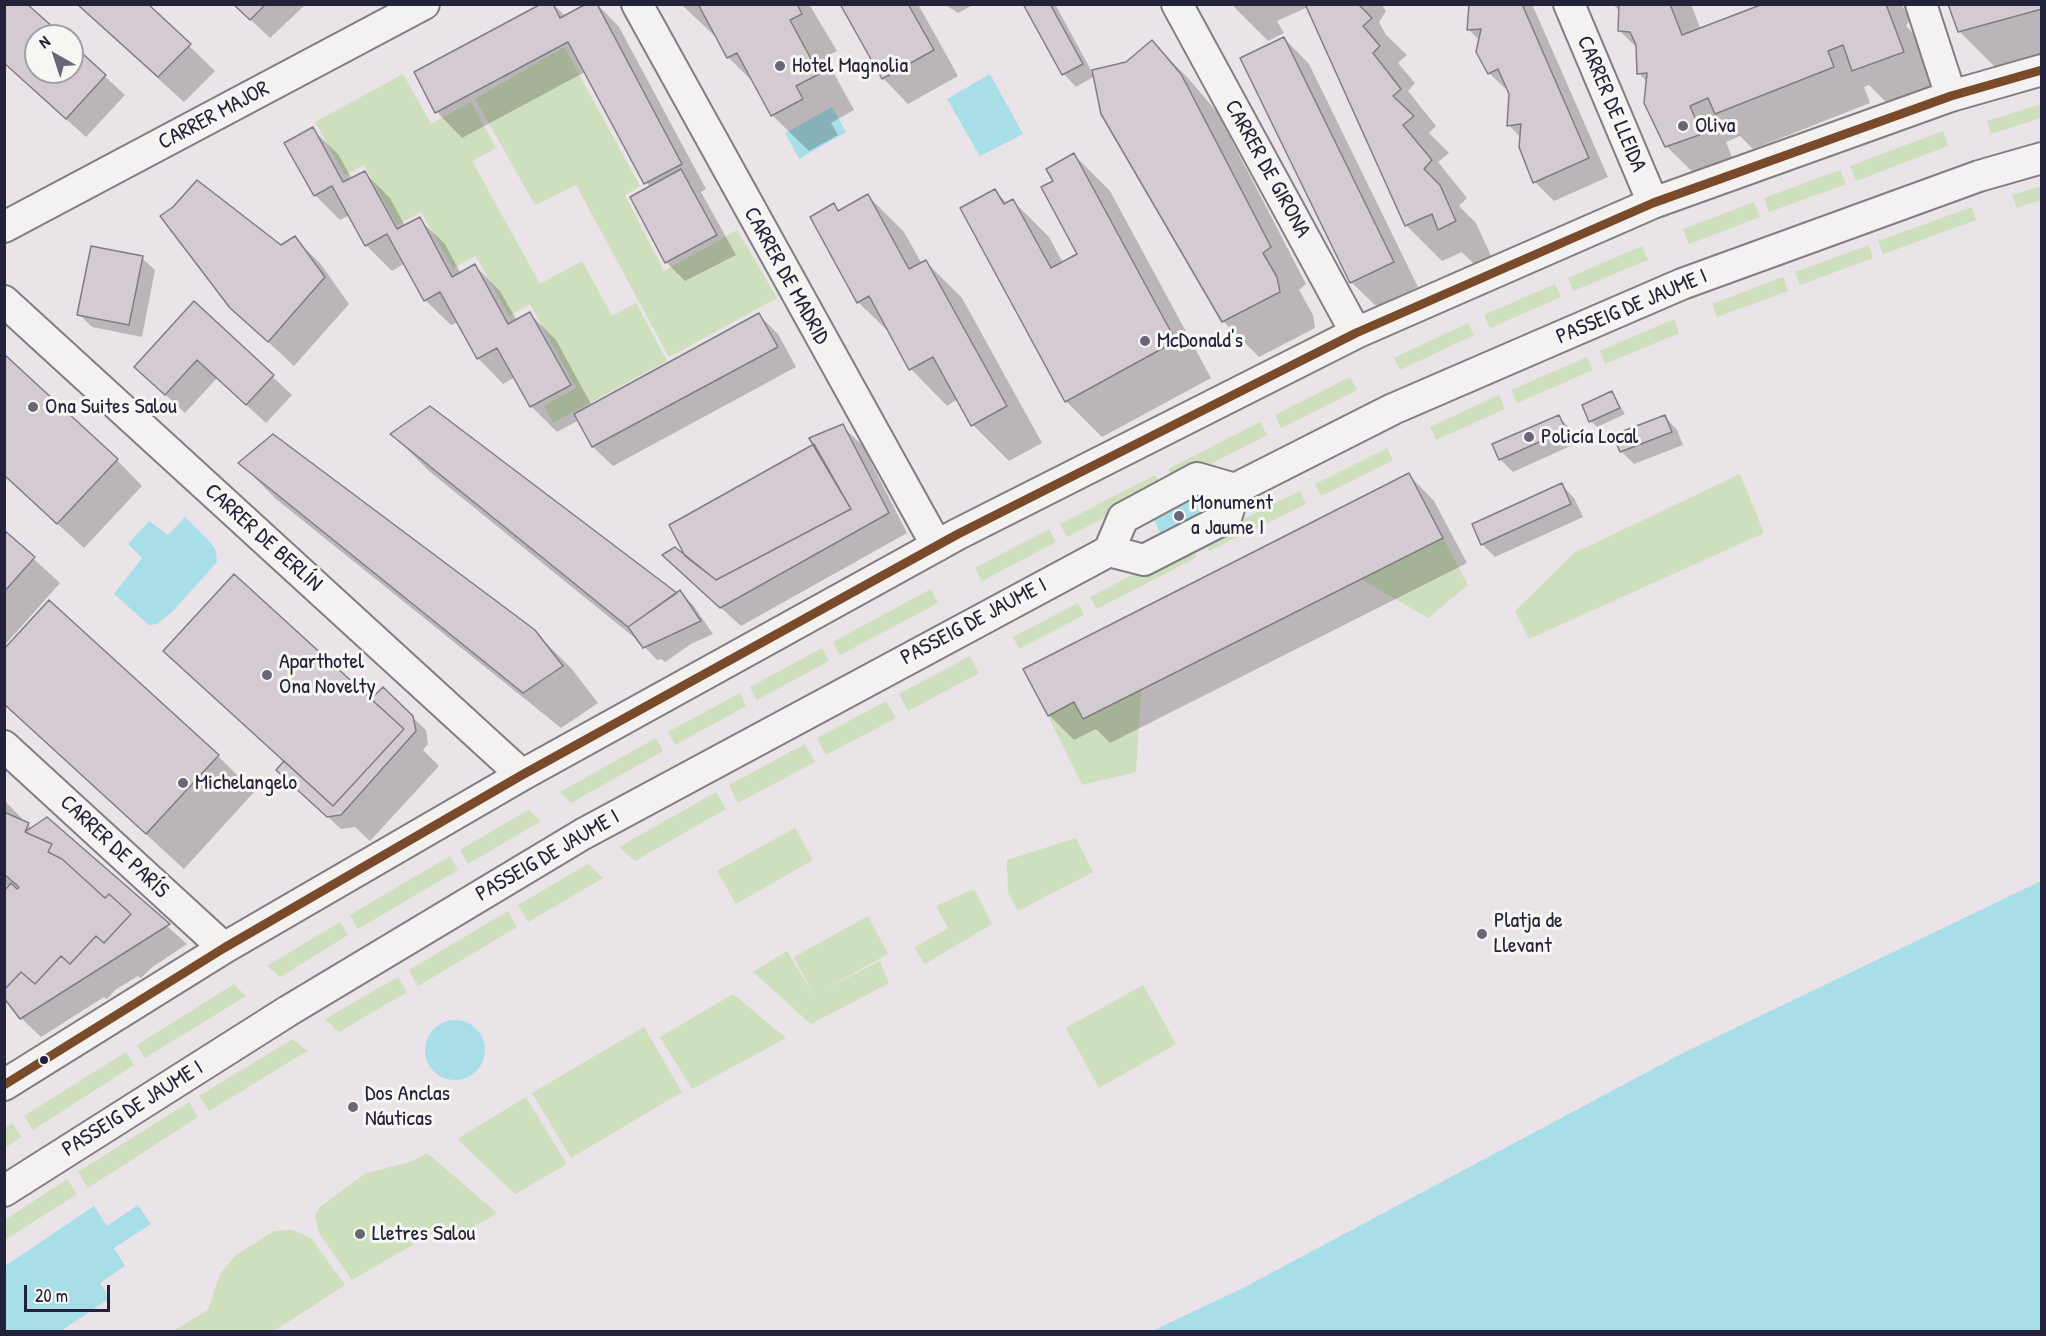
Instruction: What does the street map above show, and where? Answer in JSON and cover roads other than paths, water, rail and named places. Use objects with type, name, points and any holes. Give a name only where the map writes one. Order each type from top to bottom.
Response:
[{"type":"street","name":"CARRER MAJOR","points":[[4,227],[377,15],[424,4]]},
{"type":"street","name":"CARRER DE MADRID","points":[[637,4],[937,546]]},
{"type":"street","name":"CARRER DE GIRONA","points":[[1177,4],[1356,333]]},
{"type":"street","name":"CARRER DE LLEIDA","points":[[1569,4],[1653,203]]},
{"type":"street","points":[[1921,4],[1951,96]]},
{"type":"street","points":[[4,1085],[224,948],[522,775],[937,546],[1356,333],[1653,203],[1951,96],[2042,70]]},
{"type":"street","name":"PASSEIG DE JAUME I","points":[[1235,489],[1393,409],[1682,284],[1979,176],[2042,158]]},
{"type":"street","name":"CARRER DE BERLÍN","points":[[4,301],[522,775]]},
{"type":"street","points":[[1197,478],[1235,489],[1226,518],[1144,560],[1109,551],[1123,518],[1197,478]]},
{"type":"street","name":"PASSEIG DE JAUME I","points":[[4,1191],[288,1011],[583,834],[1109,551]]},
{"type":"street","name":"CARRER DE PARÍS","points":[[4,746],[224,948]]},
{"type":"water","points":[[990,74],[1023,134],[980,156],[947,99]]},
{"type":"water","points":[[832,107],[846,132],[799,159],[785,133]]},
{"type":"water","points":[[1199,495],[1208,513],[1162,536],[1153,518]]},
{"type":"water","points":[[185,517],[211,543],[216,551],[217,562],[172,612],[157,624],[149,625],[114,594],[142,558],[128,544],[149,521],[168,535]]},
{"type":"water","points":[[2041,881],[2041,1331],[1152,1331],[1243,1288],[1681,1054]]},
{"type":"water","points":[[455,1020],[472,1025],[480,1033],[485,1050],[480,1067],[472,1075],[455,1080],[438,1075],[430,1067],[425,1050],[430,1033],[438,1025]]},
{"type":"water","points":[[138,1205],[151,1224],[114,1248],[125,1266],[100,1283],[110,1298],[61,1331],[5,1331],[5,1266],[94,1206],[107,1226]]},
{"type":"place","name":"Hotel Magnolia","points":[[780,66]]},
{"type":"place","name":"Oliva","points":[[1683,126]]},
{"type":"place","name":"McDonald's","points":[[1145,341]]},
{"type":"place","name":"Ona Suites Salou","points":[[33,407]]},
{"type":"place","name":"Policía Local","points":[[1529,437]]},
{"type":"place","name":"Monument a Jaume I","points":[[1179,516]]},
{"type":"place","name":"Aparthotel Ona Novelty","points":[[267,675]]},
{"type":"place","name":"Michelangelo","points":[[183,783]]},
{"type":"place","name":"Platja de Llevant","points":[[1482,934]]},
{"type":"place","name":"Dos Anclas Náuticas","points":[[353,1107]]},
{"type":"place","name":"Lletres Salou","points":[[360,1234]]}]
